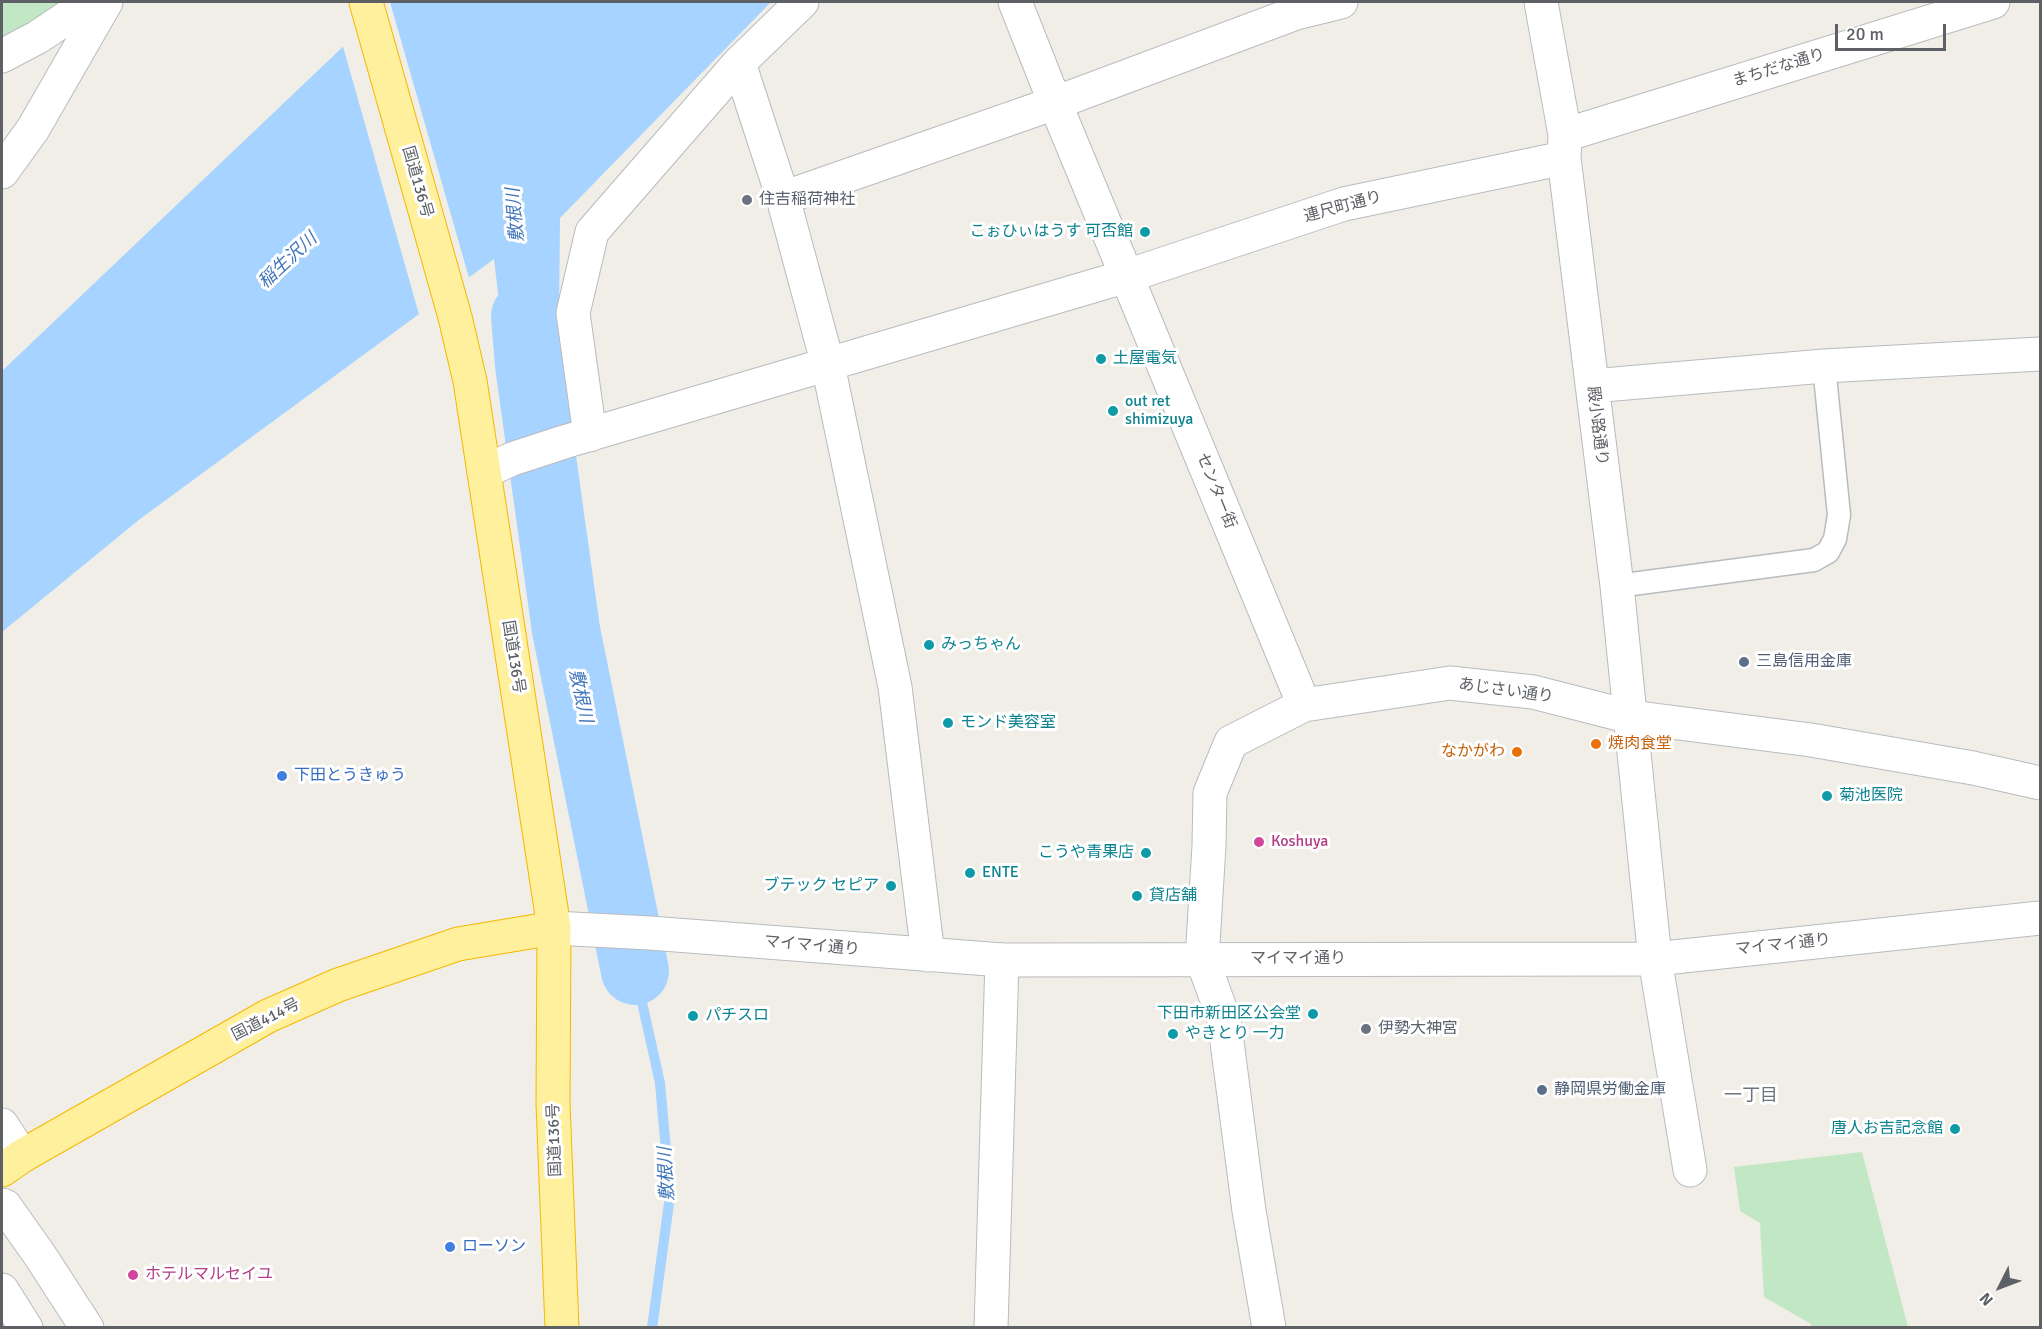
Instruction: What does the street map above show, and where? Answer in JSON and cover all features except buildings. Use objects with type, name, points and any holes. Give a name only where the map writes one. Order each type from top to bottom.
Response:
[{"type":"highway","name":"国道136号","points":[[366,2],[455,317],[470,381],[498,465],[554,928],[554,1104],[562,1328]]},
{"type":"highway","name":"国道414号","points":[[12,1163],[268,1016],[338,985],[458,944],[554,928]]},
{"type":"street","points":[[2,57],[38,37],[90,2]]},
{"type":"street","points":[[2,172],[33,129],[106,2]]},
{"type":"street","points":[[577,438],[573,313],[592,232],[740,63],[802,2]]},
{"type":"street","name":"センター街","points":[[1015,2],[1304,705]]},
{"type":"street","points":[[783,198],[1055,103],[1296,14],[1341,2]]},
{"type":"street","name":"殿小路通り","points":[[1541,2],[1565,147],[1617,586],[1655,959],[1690,1170]]},
{"type":"street","name":"まちだな通り","points":[[1565,147],[1993,2]]},
{"type":"street","points":[[740,63],[783,198],[828,365],[895,687],[928,955]]},
{"type":"street","name":"連尺町通り","points":[[498,465],[577,438],[1127,276],[1344,204],[1565,147]]},
{"type":"street","points":[[1592,386],[1824,366],[2040,354]]},
{"type":"street","name":"あじさい通り","points":[[1202,959],[1210,793],[1231,742],[1304,705],[1450,683],[1533,692],[1631,717],[1811,740],[1973,768],[2040,783]]},
{"type":"street","name":"マイマイ通り","points":[[554,928],[650,933],[1002,960],[1655,959],[2040,918]]},
{"type":"street","points":[[1202,959],[1224,1019],[1249,1210],[1269,1328]]},
{"type":"street","points":[[991,1328],[1002,960]]},
{"type":"street","points":[[2,1125],[12,1163]]},
{"type":"street","points":[[2,1205],[39,1254],[87,1328]]},
{"type":"street","points":[[2,1290],[26,1328]]},
{"type":"lane","points":[[1617,586],[1814,560],[1828,552],[1835,539],[1839,515],[1824,366]]},
{"type":"green space","points":[[2,2],[72,2],[2,63]]},
{"type":"green space","points":[[1862,1152],[1908,1327],[1811,1327],[1811,1324],[1764,1297],[1760,1223],[1740,1211],[1734,1167]]},
{"type":"water","name":"稲生沢川","points":[[390,2],[771,2],[560,218],[558,407],[512,410],[494,259],[140,519],[2,632],[2,371]]},
{"type":"pier","points":[[386,2],[390,2],[470,281],[420,318],[342,43]]},
{"type":"waterway","name":"敷根川","points":[[525,316],[529,365],[566,630],[635,971]]},
{"type":"waterway","name":"敷根川","points":[[635,971],[660,1083],[670,1196],[652,1328]]},
{"type":"place","name":"住吉稲荷神社","points":[[747,200]]},
{"type":"place","name":"こぉひぃはうす 可否館","points":[[1145,232]]},
{"type":"place","name":"土屋電気","points":[[1101,359]]},
{"type":"place","name":"out ret shimizuya","points":[[1113,411]]},
{"type":"place","name":"みっちゃん","points":[[929,645]]},
{"type":"place","name":"三島信用金庫","points":[[1744,662]]},
{"type":"place","name":"モンド美容室","points":[[948,723]]},
{"type":"place","name":"焼肉食堂","points":[[1596,744]]},
{"type":"place","name":"なかがわ","points":[[1517,752]]},
{"type":"place","name":"下田とうきゅう","points":[[282,776]]},
{"type":"place","name":"菊池医院","points":[[1827,796]]},
{"type":"place","name":"Koshuya","points":[[1259,842]]},
{"type":"place","name":"こうや青果店","points":[[1146,853]]},
{"type":"place","name":"ENTE","points":[[970,873]]},
{"type":"place","name":"ブテック セピア","points":[[891,886]]},
{"type":"place","name":"貸店舗","points":[[1137,896]]},
{"type":"place","name":"下田市新田区公会堂","points":[[1313,1014]]},
{"type":"place","name":"パチスロ","points":[[693,1016]]},
{"type":"place","name":"伊勢大神宮","points":[[1366,1029]]},
{"type":"place","name":"やきとり 一力","points":[[1173,1034]]},
{"type":"place","name":"静岡県労働金庫","points":[[1542,1090]]},
{"type":"place","name":"唐人お吉記念館","points":[[1955,1129]]},
{"type":"place","name":"ローソン","points":[[450,1247]]},
{"type":"place","name":"ホテルマルセイユ","points":[[133,1275]]},
{"type":"district","name":"一丁目","points":[[1751,1096]]}]
